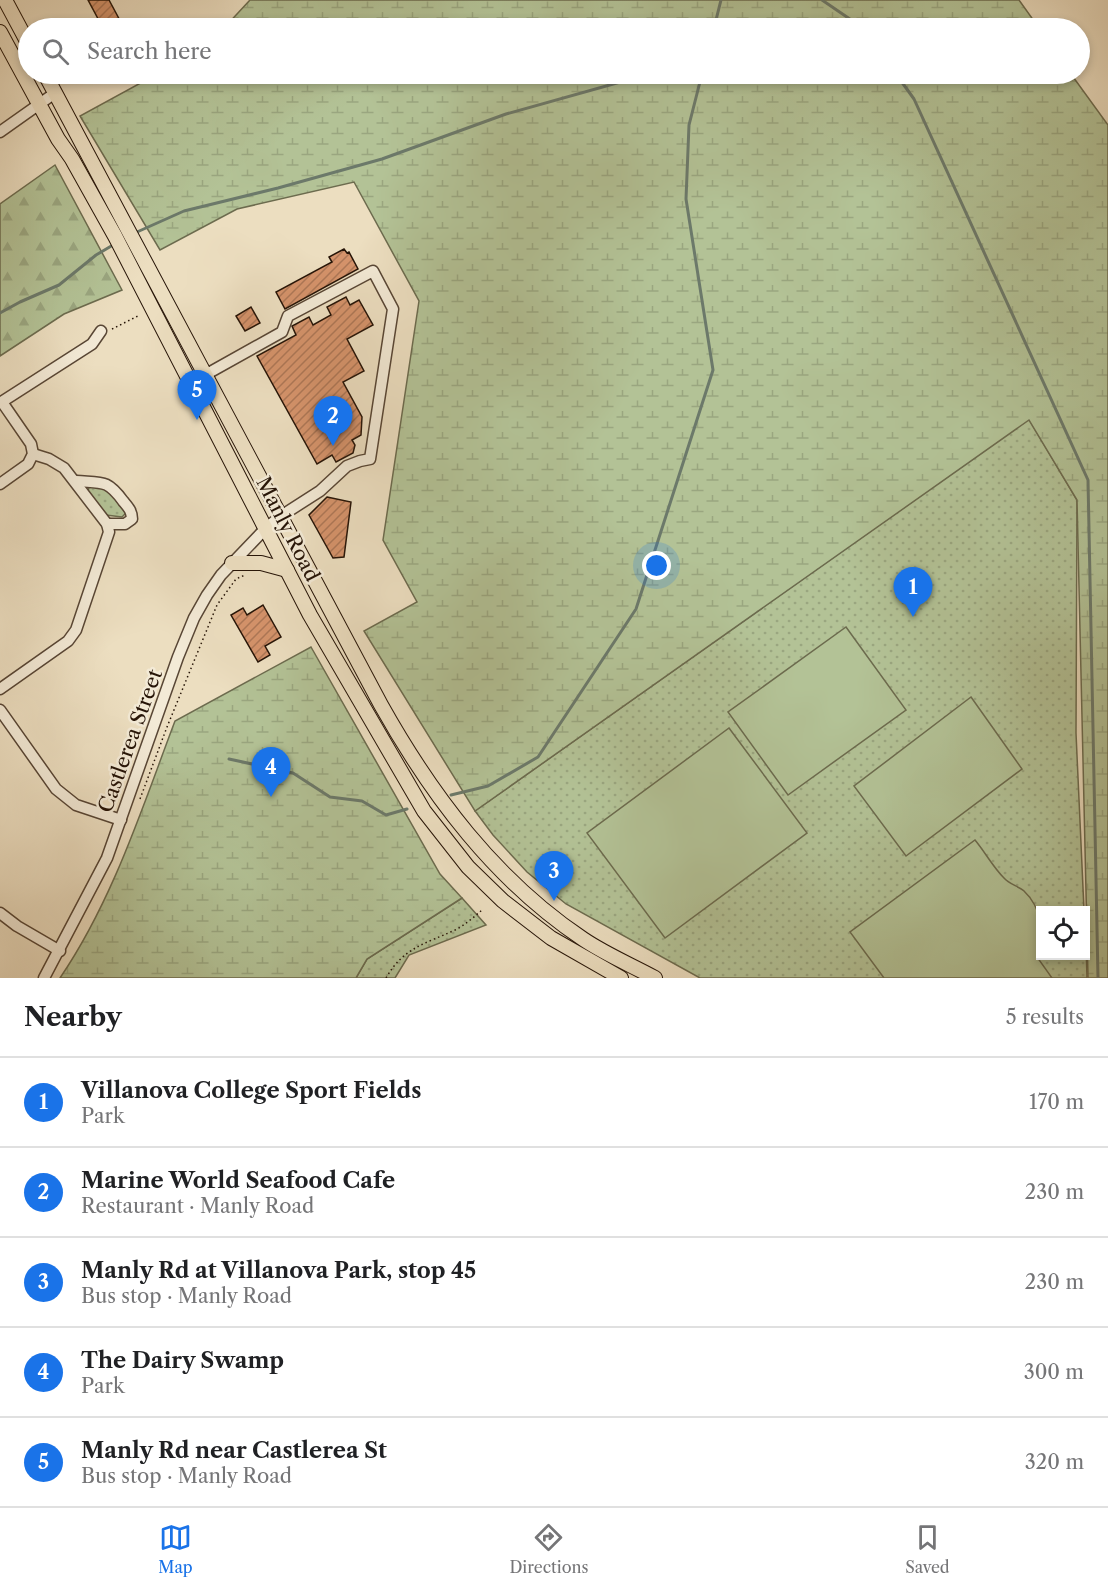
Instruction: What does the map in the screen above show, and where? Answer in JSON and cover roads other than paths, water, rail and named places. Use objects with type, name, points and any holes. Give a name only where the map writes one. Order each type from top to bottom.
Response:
[{"type":"main road","points":[[6,0],[18,23]]},
{"type":"main road","name":"Manly Road","points":[[0,32],[18,66]]},
{"type":"main road","name":"Manly Road","points":[[28,84],[115,236],[265,529],[324,639],[413,795],[453,850],[486,885],[524,918],[582,957],[621,978]]},
{"type":"main road","name":"Manly Road","points":[[50,84],[401,741],[450,813],[498,868],[541,908],[584,940],[655,978]]},
{"type":"main road","points":[[232,563],[261,563],[287,570]]},
{"type":"street","points":[[0,132],[55,93]]},
{"type":"street","name":"Castlerea Street","points":[[44,978],[107,858],[194,618],[210,590],[265,529],[320,491],[347,466],[370,459],[393,309],[373,271],[288,316],[282,332],[205,375]]},
{"type":"street","points":[[0,484],[28,464],[33,454],[31,444],[4,405],[92,345],[102,331]]},
{"type":"street","points":[[0,689],[68,641],[76,630],[109,532],[106,524],[76,481],[63,468],[49,459],[33,454]]},
{"type":"street","points":[[76,481],[105,483],[112,487],[132,512],[132,519],[125,524],[106,524]]},
{"type":"street","points":[[0,710],[56,789],[76,805],[121,820]]},
{"type":"street","points":[[0,913],[17,926],[60,951]]},
{"type":"waterway","points":[[716,18],[721,0]]},
{"type":"waterway","points":[[822,0],[848,18]]},
{"type":"waterway","points":[[137,232],[184,211],[382,159],[506,114],[613,84]]},
{"type":"waterway","points":[[451,795],[488,786],[538,757],[636,609],[713,370],[686,199],[689,125],[699,84]]},
{"type":"waterway","points":[[903,84],[914,99],[1088,480],[1098,978]]},
{"type":"waterway","points":[[0,313],[59,285],[96,255],[113,245]]},
{"type":"waterway","points":[[229,759],[293,773],[330,797],[362,801],[386,815],[407,809]]},
{"type":"place","name":"Manly Rd near Castlerea St","points":[[197,420]]},
{"type":"place","name":"Marine World Seafood Cafe","points":[[333,446]]},
{"type":"place","name":"Villanova College Sport Fields","points":[[913,617]]},
{"type":"place","name":"The Dairy Swamp","points":[[271,797]]},
{"type":"place","name":"Manly Rd at Villanova Park, stop 45","points":[[554,901]]}]
